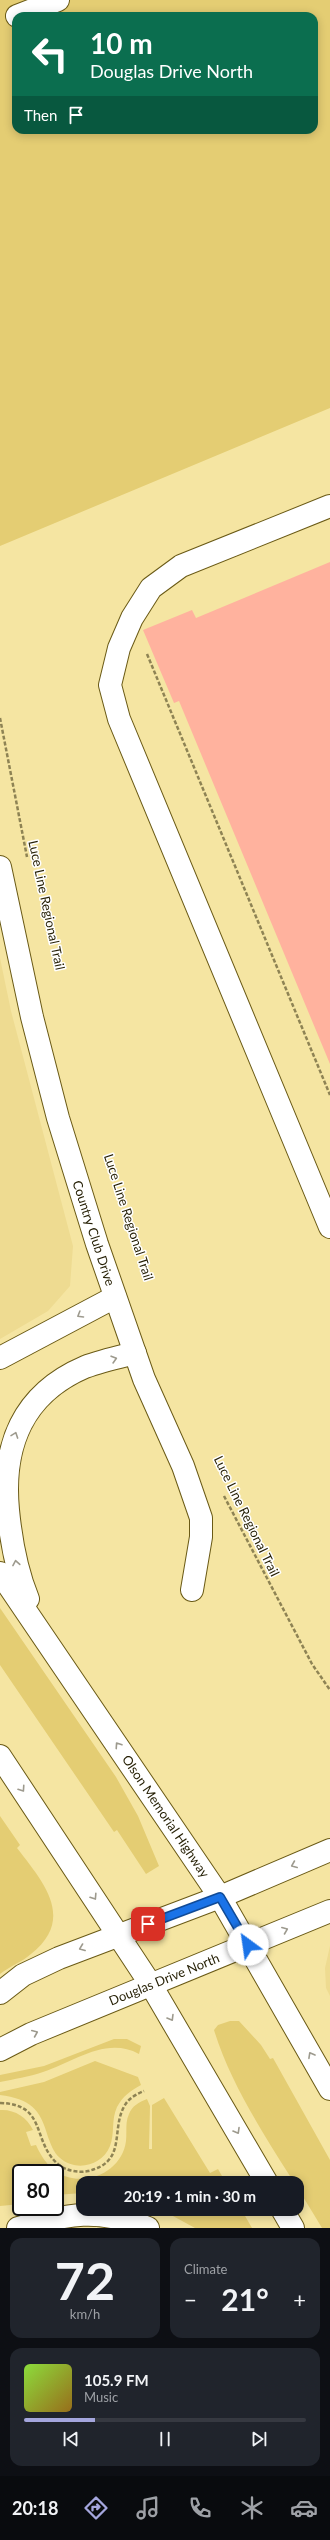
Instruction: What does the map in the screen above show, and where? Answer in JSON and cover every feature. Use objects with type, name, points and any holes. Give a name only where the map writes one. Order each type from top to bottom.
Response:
[{"type":"main road","points":[[26,12],[58,0]]},
{"type":"main road","points":[[0,22],[12,18]]},
{"type":"main road","points":[[330,506],[181,566],[151,588],[132,618],[119,648],[110,685],[119,719],[330,1227]]},
{"type":"main road","name":"Country Club Drive","points":[[0,867],[32,1017],[58,1118],[96,1244],[135,1353],[183,1466],[201,1518],[201,1543],[192,1590]]},
{"type":"main road","points":[[0,1358],[115,1297]]},
{"type":"main road","points":[[45,1638],[18,1576],[10,1531],[6,1485],[10,1451],[21,1420],[40,1396],[62,1380],[85,1367],[135,1353]]},
{"type":"main road","name":"Olson Memorial Highway","points":[[0,1573],[220,1897],[330,2089]]},
{"type":"main road","points":[[0,1756],[119,1934],[151,1985],[263,2176]]},
{"type":"main road","points":[[0,1992],[23,1975],[59,1958],[220,1897],[330,1850]]},
{"type":"main road","name":"Douglas Drive North","points":[[0,2050],[31,2034],[330,1911]]},
{"type":"main road","points":[[18,2228],[74,2214],[107,2215],[148,2228]]},
{"type":"main road","points":[[286,2216],[293,2228]]},
{"type":"path","points":[[132,618],[330,1095]]},
{"type":"path","name":"Luce Line Regional Trail","points":[[0,718],[27,860]]},
{"type":"path","name":"Luce Line Regional Trail","points":[[222,1492],[312,1664],[330,1690]]},
{"type":"path","points":[[0,2103],[12,2103],[29,2110],[36,2119],[48,2154],[61,2167],[81,2172],[98,2168],[113,2154],[124,2105],[132,2097],[144,2091]]},
{"type":"shaded area","points":[[0,0],[330,0],[330,408],[0,546]]},
{"type":"shaded area","points":[[0,958],[11,1011],[73,1246],[70,1286],[48,1311],[0,1339]]},
{"type":"shaded area","points":[[0,1608],[116,1777],[138,1816],[159,1866],[146,1874],[117,1830],[114,1832],[0,1665]]},
{"type":"shaded area","points":[[0,1816],[20,1845],[17,1848],[45,1887],[51,1900],[53,1914],[51,1927],[44,1941],[27,1957],[0,1974]]},
{"type":"shaded area","points":[[330,1946],[330,1996],[326,1988],[325,1968]]},
{"type":"shaded area","points":[[230,2021],[239,2021],[261,2045],[270,2059],[273,2058],[330,2160],[330,2228],[322,2228],[304,2199],[304,2176],[290,2176],[248,2107],[223,2056],[214,2030],[218,2025]]},
{"type":"shaded area","points":[[114,2039],[127,2039],[141,2046],[139,2054],[127,2049],[102,2049],[90,2052],[38,2074],[0,2082],[0,2075],[44,2066]]},
{"type":"shaded area","points":[[95,2061],[138,2077],[141,2085],[127,2094],[117,2107],[110,2146],[106,2153],[95,2162],[88,2165],[73,2165],[60,2158],[56,2153],[51,2145],[41,2119],[32,2107],[19,2099],[0,2095],[0,2092],[44,2082]]},
{"type":"shaded area","points":[[164,2098],[210,2173],[218,2169],[222,2176],[96,2176],[107,2171],[120,2158],[126,2141],[127,2120],[130,2111],[141,2101],[147,2099],[150,2106],[149,2149],[152,2149],[152,2105]]},
{"type":"shaded area","points":[[0,2110],[15,2112],[27,2121],[33,2130],[26,2132],[31,2146],[36,2145],[48,2164],[12,2164],[12,2205],[0,2206]]},
{"type":"shaded area","points":[[64,2176],[76,2178],[76,2194],[64,2194]]},
{"type":"shaded area","points":[[173,2216],[245,2216],[252,2228],[195,2228]]},
{"type":"building","points":[[330,562],[330,1064],[179,701],[174,703],[143,630],[192,610],[196,618]]},
{"type":"route","points":[[148,1924],[220,1897],[248,1945]]}]
